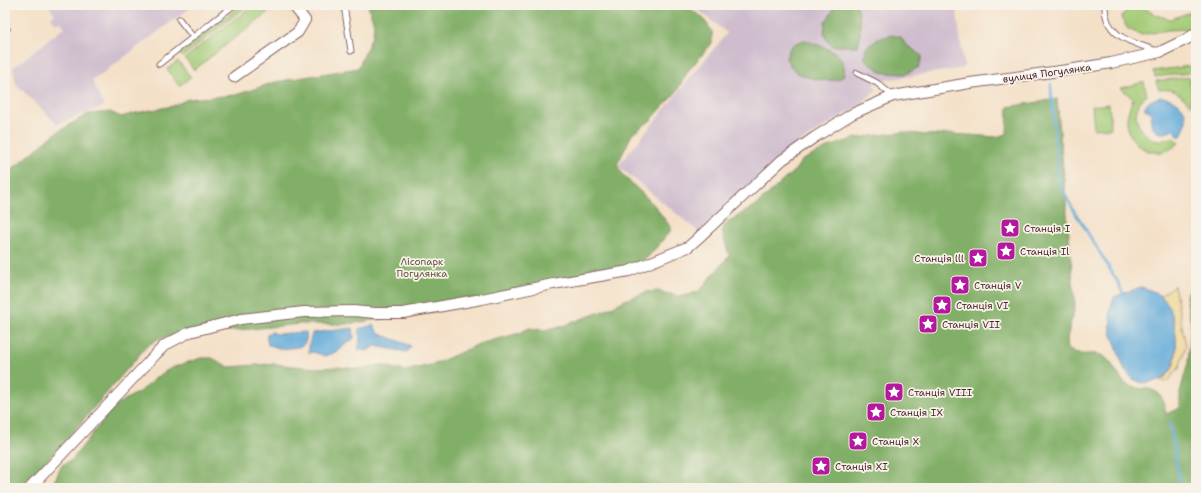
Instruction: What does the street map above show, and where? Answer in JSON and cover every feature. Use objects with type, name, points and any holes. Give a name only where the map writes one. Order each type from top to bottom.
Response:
[{"type":"street","points":[[234,77],[298,32],[305,20],[292,5]]},
{"type":"street","name":"вулиця Погулянка","points":[[30,488],[165,345],[190,332],[241,319],[304,312],[353,311],[403,313],[629,271],[688,247],[782,160],[797,148],[852,114],[893,96],[970,83],[1111,63],[1160,52],[1196,33]]},
{"type":"lane","points":[[159,64],[234,5]]},
{"type":"lane","points":[[344,5],[351,51]]},
{"type":"lane","points":[[1105,5],[1105,14],[1111,28],[1122,38],[1160,52]]},
{"type":"lane","points":[[179,19],[193,37]]},
{"type":"lane","points":[[856,73],[877,83],[893,96]]},
{"type":"shaded area","points":[[48,5],[194,5],[92,81],[104,106],[57,124],[16,84],[13,68],[65,27],[60,21],[56,24],[51,17],[55,14]]},
{"type":"shaded area","points":[[692,5],[956,5],[964,68],[878,81],[873,85],[877,89],[856,109],[846,113],[786,151],[747,189],[699,232],[618,166],[727,33]]},
{"type":"green space","points":[[241,5],[248,5],[182,57],[179,54]]},
{"type":"green space","points":[[253,5],[277,5],[194,70],[185,58]]},
{"type":"green space","name":"Лісопарк Погулянка","points":[[368,5],[685,5],[702,17],[712,31],[712,43],[688,71],[677,91],[651,120],[632,134],[617,165],[623,175],[654,205],[672,229],[647,258],[608,273],[438,311],[346,324],[300,324],[159,338],[147,346],[66,440],[20,488],[5,488],[5,175],[56,133],[88,114],[110,112],[121,117],[173,106],[188,99],[236,95],[275,82],[358,68],[373,34],[374,24]]},
{"type":"green space","points":[[836,5],[857,5],[860,26],[858,46],[833,46],[828,42],[824,34],[825,23]]},
{"type":"green space","points":[[1132,5],[1140,5],[1155,15],[1170,19],[1191,12],[1193,22],[1188,29],[1167,30],[1142,35],[1128,29],[1121,18],[1128,7]]},
{"type":"green space","points":[[891,35],[901,37],[905,44],[922,56],[919,67],[906,74],[881,72],[864,58],[866,48],[878,39]]},
{"type":"green space","points":[[805,40],[837,54],[843,64],[844,72],[842,77],[836,80],[819,80],[798,73],[794,70],[786,58],[787,54],[792,46]]},
{"type":"green space","points":[[178,61],[191,77],[179,86],[167,69]]},
{"type":"green space","points":[[1190,66],[1190,73],[1155,77],[1153,71]]},
{"type":"green space","points":[[1190,77],[1191,105],[1173,91],[1159,90],[1156,81]]},
{"type":"green space","points":[[1144,82],[1147,96],[1142,98],[1140,101],[1136,118],[1143,132],[1153,139],[1162,140],[1173,137],[1179,143],[1166,151],[1153,152],[1141,148],[1132,139],[1127,127],[1128,111],[1133,99],[1121,88]]},
{"type":"green space","points":[[1057,99],[1075,306],[1067,338],[1068,349],[1078,354],[1095,354],[1103,356],[1111,363],[1127,385],[1135,388],[1153,390],[1159,394],[1165,406],[1166,414],[1180,408],[1180,392],[1188,363],[1191,324],[1186,296],[1196,281],[1196,488],[48,488],[53,484],[62,465],[72,460],[114,406],[142,390],[157,377],[171,368],[201,358],[212,358],[229,367],[272,364],[315,368],[338,367],[359,369],[380,365],[405,371],[435,364],[479,344],[520,333],[529,328],[546,330],[557,328],[606,310],[625,300],[647,292],[657,291],[678,296],[689,295],[699,291],[729,256],[722,231],[726,223],[755,206],[796,169],[801,161],[829,147],[856,138],[904,132],[925,135],[952,134],[996,137],[1007,134],[1008,107]]},
{"type":"green space","points":[[1109,104],[1111,128],[1094,129],[1092,106]]},
{"type":"sand","points":[[1174,285],[1186,346],[1179,368],[1167,382],[1160,380],[1171,372],[1174,366],[1176,339],[1174,319],[1160,295]]},
{"type":"water","points":[[1161,97],[1176,101],[1184,110],[1186,123],[1180,137],[1173,130],[1164,133],[1156,131],[1151,124],[1152,114],[1144,108],[1151,101]]},
{"type":"water","points":[[1141,287],[1156,293],[1167,303],[1171,311],[1176,342],[1176,353],[1169,372],[1163,378],[1153,382],[1142,383],[1133,379],[1125,371],[1111,332],[1110,311],[1114,297]]},
{"type":"water","points":[[374,325],[378,333],[411,346],[407,352],[375,346],[367,351],[358,349],[360,342],[359,329]]},
{"type":"water","points":[[353,328],[354,338],[340,350],[326,356],[313,352],[309,353],[309,344],[312,333]]},
{"type":"water","points":[[270,332],[276,334],[306,332],[306,340],[301,346],[280,349],[268,345],[267,336]]},
{"type":"waterway","points":[[1051,84],[1059,183],[1075,213],[1119,284],[1124,296]]},
{"type":"waterway","points":[[1170,422],[1181,488]]},
{"type":"place","name":"Cтанція I","points":[[1010,228]]},
{"type":"place","name":"Cтанція Il","points":[[1006,251]]},
{"type":"place","name":"Cтанція lll","points":[[978,258]]},
{"type":"place","name":"Cтанція V","points":[[960,285]]},
{"type":"place","name":"Станція VI","points":[[942,305]]},
{"type":"place","name":"Станція VII","points":[[928,324]]},
{"type":"place","name":"Cтанція VIII","points":[[894,392]]},
{"type":"place","name":"Cтанція IX","points":[[876,412]]},
{"type":"place","name":"Cтанція X","points":[[858,441]]},
{"type":"place","name":"Cтанція XI","points":[[821,466]]}]
